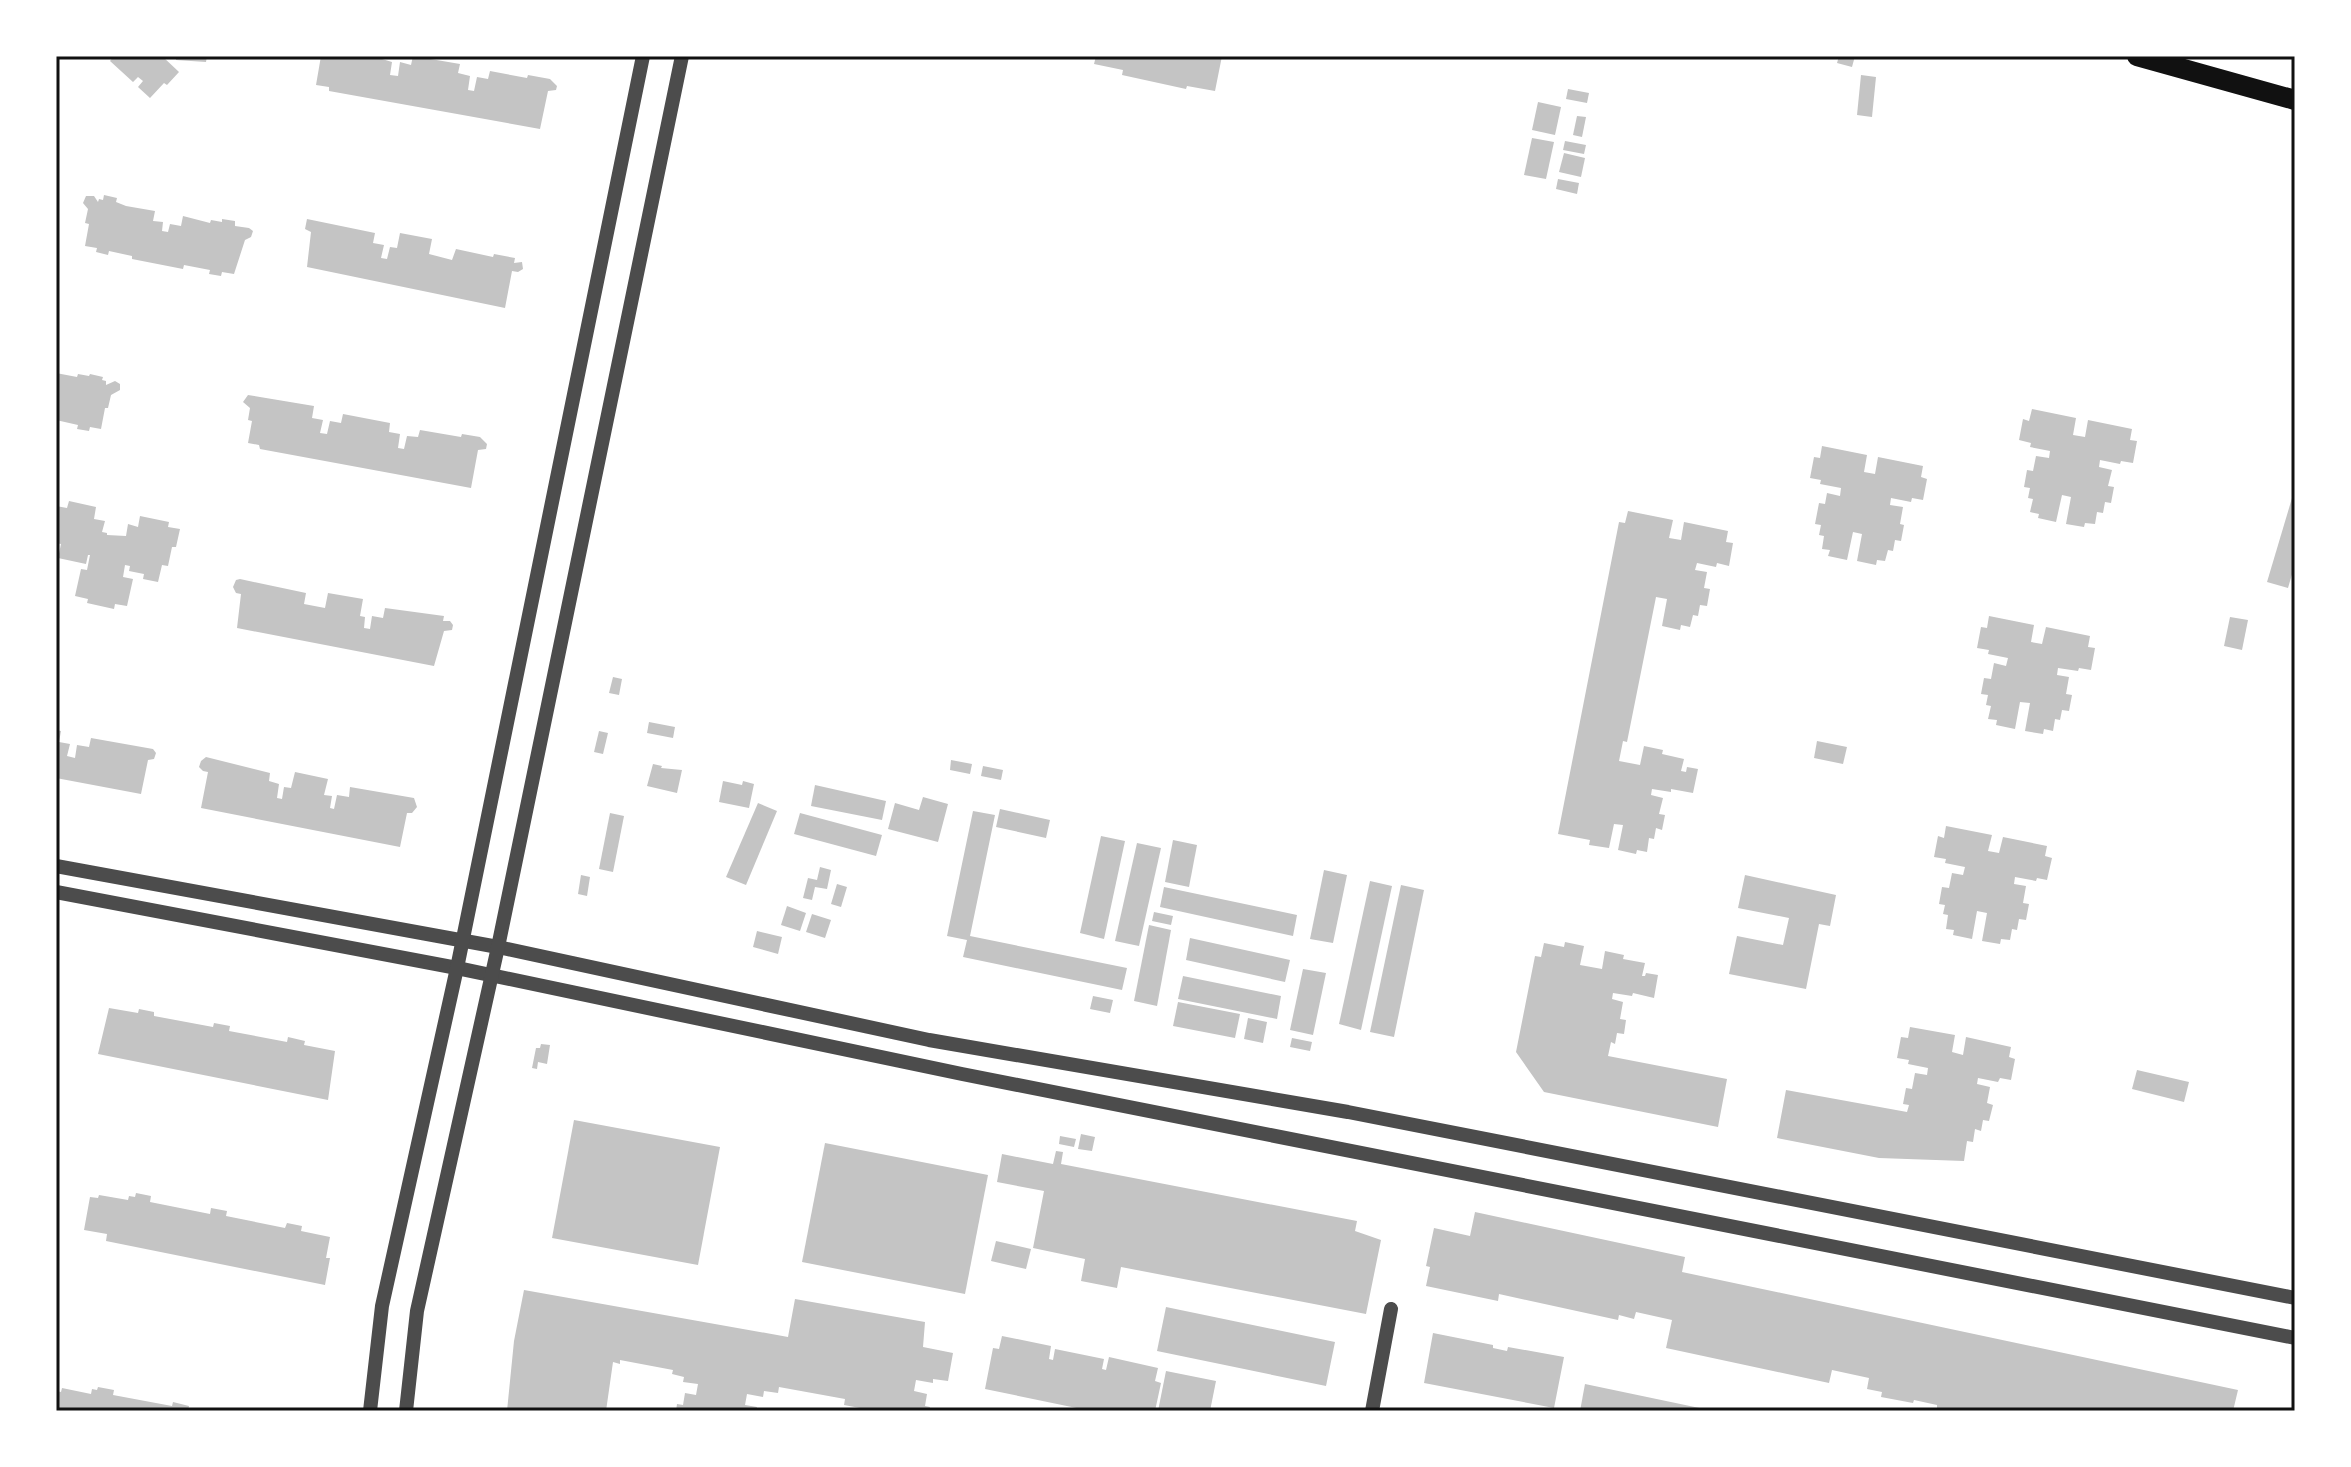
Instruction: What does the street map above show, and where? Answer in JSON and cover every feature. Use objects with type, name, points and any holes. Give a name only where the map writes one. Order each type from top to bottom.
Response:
[{"type":"main road","points":[[2137,56],[2295,100]]},
{"type":"street","points":[[370,1411],[382,1306],[457,968],[643,56]]},
{"type":"street","points":[[406,1411],[417,1311],[498,947],[682,56]]},
{"type":"street","points":[[56,866],[498,947],[929,1040],[1348,1112],[2295,1298]]},
{"type":"street","points":[[56,892],[457,968],[1009,1083],[2295,1338]]},
{"type":"street","points":[[1372,1411],[1391,1309]]},
{"type":"building","points":[[114,56],[162,56],[179,72],[150,98],[138,87],[143,81],[138,77],[133,82],[110,61]]},
{"type":"building","points":[[176,56],[207,56],[206,62],[176,60]]},
{"type":"building","points":[[321,56],[383,56],[382,59],[392,62],[390,75],[398,76],[400,62],[411,65],[413,56],[460,64],[458,73],[470,76],[468,90],[474,91],[477,77],[488,79],[490,71],[550,79],[557,86],[556,90],[548,91],[540,129],[329,91],[329,87],[316,85]]},
{"type":"building","points":[[1096,56],[1222,56],[1215,91],[1187,86],[1186,89],[1122,75],[1123,70],[1094,64]]},
{"type":"building","points":[[1839,56],[1855,56],[1852,67],[1837,63]]},
{"type":"building","points":[[1861,75],[1876,77],[1872,117],[1857,115]]},
{"type":"building","points":[[1568,89],[1589,93],[1587,103],[1566,99]]},
{"type":"building","points":[[1538,102],[1561,107],[1555,135],[1532,130]]},
{"type":"building","points":[[1577,116],[1586,117],[1582,137],[1573,135]]},
{"type":"building","points":[[1532,138],[1554,142],[1546,179],[1524,175]]},
{"type":"building","points":[[1565,141],[1586,145],[1584,154],[1563,150]]},
{"type":"building","points":[[1564,153],[1585,158],[1581,177],[1559,172]]},
{"type":"building","points":[[1558,179],[1579,183],[1577,194],[1556,189]]},
{"type":"building","points":[[104,195],[117,198],[116,202],[126,206],[155,211],[153,221],[163,222],[162,231],[168,232],[170,224],[181,226],[183,216],[210,223],[211,220],[222,222],[222,219],[235,221],[235,226],[253,231],[251,237],[245,240],[234,274],[209,274],[210,270],[184,265],[183,269],[109,251],[108,255],[96,252],[97,248],[85,246],[89,224],[85,223],[88,209],[83,203],[86,196],[94,196],[98,202],[99,199],[103,200]]},
{"type":"building","points":[[307,219],[375,233],[373,243],[384,245],[381,258],[387,259],[390,247],[397,248],[400,233],[432,239],[429,254],[452,260],[456,249],[493,257],[494,254],[515,258],[514,263],[522,262],[523,269],[512,271],[505,308],[307,267],[311,232],[305,229]]},
{"type":"building","points":[[56,373],[77,377],[78,374],[90,374],[103,377],[106,385],[115,381],[120,384],[120,390],[111,395],[108,408],[105,408],[101,429],[77,429],[78,425],[56,420]]},
{"type":"building","points":[[248,395],[314,406],[312,418],[323,420],[320,433],[327,434],[330,421],[341,423],[343,414],[390,423],[389,432],[400,434],[398,448],[404,449],[407,436],[418,437],[420,430],[480,437],[487,444],[486,449],[478,450],[471,488],[260,449],[259,445],[248,443],[252,421],[248,420],[250,408],[243,402]]},
{"type":"building","points":[[2032,409],[2076,418],[2073,435],[2085,437],[2088,420],[2132,429],[2130,440],[2137,441],[2133,463],[2100,460],[2099,467],[2112,470],[2108,486],[2114,487],[2111,503],[2105,502],[2103,513],[2097,512],[2095,524],[2085,523],[2084,527],[2066,524],[2071,497],[2062,495],[2056,522],[2038,518],[2039,514],[2030,512],[2033,499],[2028,498],[2030,488],[2024,487],[2027,470],[2033,471],[2036,456],[2049,458],[2050,451],[2030,447],[2031,443],[2019,440],[2023,419],[2029,421]]},
{"type":"building","points":[[1822,446],[1867,455],[1864,472],[1875,474],[1878,457],[1923,466],[1921,477],[1927,479],[1923,500],[1912,498],[1911,502],[1891,498],[1890,505],[1903,507],[1900,524],[1904,525],[1901,541],[1895,540],[1893,551],[1888,550],[1885,561],[1877,560],[1876,565],[1857,561],[1862,534],[1853,532],[1847,560],[1828,556],[1830,550],[1822,549],[1824,536],[1819,535],[1821,525],[1815,524],[1819,503],[1825,504],[1827,493],[1840,496],[1841,488],[1820,484],[1821,480],[1810,478],[1814,457],[1820,458]]},
{"type":"building","points":[[2295,488],[2295,564],[2288,588],[2267,582]]},
{"type":"building","points":[[69,501],[96,507],[94,519],[105,521],[102,532],[107,535],[126,536],[128,524],[138,527],[140,516],[169,522],[168,527],[180,529],[176,547],[172,547],[168,566],[162,565],[158,582],[143,579],[144,574],[129,571],[130,566],[125,565],[123,577],[133,579],[127,606],[115,604],[114,609],[87,603],[88,599],[75,596],[81,569],[87,570],[90,555],[86,564],[58,558],[61,544],[56,543],[56,506],[67,508]]},
{"type":"building","points":[[1628,511],[1673,520],[1669,538],[1681,540],[1684,522],[1728,531],[1726,542],[1733,543],[1729,566],[1697,563],[1695,570],[1707,572],[1704,588],[1710,589],[1707,606],[1700,605],[1698,616],[1693,615],[1690,627],[1681,625],[1680,630],[1662,626],[1667,599],[1656,597],[1627,742],[1623,741],[1619,761],[1640,765],[1644,746],[1684,759],[1681,771],[1686,772],[1687,767],[1698,769],[1693,793],[1652,789],[1651,795],[1663,798],[1659,814],[1665,815],[1662,830],[1656,828],[1654,839],[1649,838],[1647,852],[1637,850],[1636,854],[1618,850],[1623,825],[1614,824],[1609,848],[1589,845],[1590,840],[1558,834],[1619,522],[1625,523]]},
{"type":"building","points":[[240,579],[306,593],[304,604],[325,608],[328,593],[363,599],[360,616],[365,617],[364,628],[370,629],[372,616],[383,618],[385,608],[444,616],[443,621],[450,621],[453,625],[452,630],[444,631],[434,666],[237,628],[241,594],[236,593],[233,587]]},
{"type":"building","points":[[1989,616],[2034,625],[2031,642],[2042,644],[2046,627],[2090,636],[2088,647],[2095,648],[2091,670],[2058,668],[2057,675],[2069,677],[2066,694],[2072,695],[2069,711],[2062,710],[2060,720],[2055,719],[2053,731],[2044,729],[2043,734],[2025,731],[2030,703],[2020,702],[2015,729],[1996,725],[1997,720],[1988,719],[1991,706],[1986,705],[1988,695],[1981,694],[1984,678],[1991,679],[1994,663],[2006,666],[2008,658],[1977,648],[1981,627],[1987,628]]},
{"type":"building","points":[[2230,617],[2248,620],[2242,650],[2224,646]]},
{"type":"building","points":[[613,677],[622,679],[619,695],[609,693]]},
{"type":"building","points":[[649,722],[675,727],[673,738],[647,733]]},
{"type":"building","points":[[56,730],[61,731],[59,742],[70,744],[67,756],[75,758],[77,745],[89,747],[91,738],[153,749],[156,753],[154,759],[148,760],[141,794],[56,778]]},
{"type":"building","points":[[599,731],[608,733],[603,754],[594,752]]},
{"type":"building","points":[[1817,741],[1847,747],[1843,764],[1814,758]]},
{"type":"building","points":[[206,757],[270,773],[269,781],[279,784],[277,798],[282,799],[284,787],[291,788],[295,772],[328,779],[324,795],[332,796],[330,808],[334,809],[337,795],[349,797],[350,787],[414,798],[417,807],[412,813],[407,813],[400,847],[201,808],[208,772],[199,767]]},
{"type":"building","points":[[951,760],[972,764],[970,774],[950,770]]},
{"type":"building","points":[[653,764],[682,770],[677,793],[647,786]]},
{"type":"building","points":[[983,766],[1003,770],[1001,780],[981,776]]},
{"type":"building","points":[[723,781],[754,784],[749,808],[719,802]]},
{"type":"building","points":[[815,785],[886,801],[882,820],[811,806]]},
{"type":"building","points":[[923,797],[948,804],[938,842],[888,829],[895,803],[919,810]]},
{"type":"building","points":[[758,803],[777,811],[746,885],[726,877]]},
{"type":"building","points":[[1000,809],[1050,820],[1046,838],[996,827]]},
{"type":"building","points":[[973,811],[995,815],[970,936],[1127,968],[1122,990],[963,957],[967,940],[947,936]]},
{"type":"building","points":[[610,813],[624,816],[613,872],[599,869]]},
{"type":"building","points":[[800,813],[882,835],[876,856],[794,834]]},
{"type":"building","points":[[1946,826],[1992,835],[1988,851],[1999,853],[2003,837],[2047,846],[2045,856],[2052,858],[2047,880],[2015,877],[2014,884],[2026,886],[2023,903],[2029,904],[2026,920],[2019,919],[2017,930],[2012,929],[2010,940],[2001,939],[2000,944],[1982,941],[1987,913],[1977,911],[1972,939],[1953,935],[1954,930],[1946,929],[1948,915],[1943,914],[1945,905],[1939,904],[1942,887],[1949,888],[1952,873],[1963,875],[1965,867],[1934,857],[1938,836],[1944,838]]},
{"type":"building","points":[[1101,836],[1125,841],[1104,939],[1080,933]]},
{"type":"building","points":[[1173,840],[1197,845],[1189,887],[1165,882]]},
{"type":"building","points":[[1137,843],[1161,848],[1139,946],[1115,941]]},
{"type":"building","points":[[820,867],[831,870],[827,889],[815,887],[812,900],[803,898],[808,878],[817,880]]},
{"type":"building","points":[[1324,870],[1347,875],[1333,943],[1310,939]]},
{"type":"building","points":[[581,875],[590,877],[587,896],[578,894]]},
{"type":"building","points":[[1745,875],[1836,895],[1830,926],[1819,924],[1806,989],[1729,974],[1737,936],[1783,945],[1789,918],[1738,908]]},
{"type":"building","points":[[1370,881],[1392,886],[1361,1030],[1339,1024]]},
{"type":"building","points":[[837,884],[847,887],[841,907],[831,904]]},
{"type":"building","points":[[1401,885],[1424,890],[1394,1037],[1370,1032]]},
{"type":"building","points":[[1164,887],[1297,915],[1293,936],[1160,907]]},
{"type":"building","points":[[787,906],[806,913],[800,931],[781,925]]},
{"type":"building","points":[[1154,912],[1173,916],[1171,925],[1152,921]]},
{"type":"building","points":[[812,914],[831,920],[825,938],[806,932]]},
{"type":"building","points":[[1149,925],[1171,930],[1157,1006],[1134,1001]]},
{"type":"building","points":[[757,931],[782,937],[778,954],[753,947]]},
{"type":"building","points":[[1190,938],[1290,960],[1285,982],[1186,960]]},
{"type":"building","points":[[1565,942],[1584,946],[1580,965],[1602,969],[1605,951],[1624,955],[1623,959],[1645,963],[1642,976],[1646,973],[1658,975],[1654,998],[1633,993],[1632,996],[1613,993],[1612,999],[1623,1002],[1620,1019],[1626,1020],[1624,1034],[1617,1033],[1608,1056],[1727,1079],[1718,1127],[1544,1092],[1516,1052],[1535,956],[1541,957],[1544,943],[1564,947]]},
{"type":"building","points":[[1303,969],[1326,973],[1313,1035],[1290,1030]]},
{"type":"building","points":[[1183,976],[1281,996],[1277,1019],[1178,999]]},
{"type":"building","points":[[1093,996],[1113,1000],[1110,1013],[1090,1009]]},
{"type":"building","points":[[1178,1002],[1240,1014],[1235,1038],[1173,1026]]},
{"type":"building","points":[[109,1008],[138,1013],[139,1009],[154,1012],[154,1016],[213,1027],[214,1023],[230,1026],[229,1031],[287,1042],[288,1037],[305,1041],[304,1045],[335,1051],[328,1100],[98,1054]]},
{"type":"building","points":[[1248,1018],[1267,1022],[1263,1043],[1244,1039]]},
{"type":"building","points":[[1910,1027],[1955,1035],[1952,1052],[1963,1055],[1966,1037],[2011,1047],[2009,1057],[2015,1059],[2011,1080],[2000,1078],[1998,1082],[1978,1078],[1977,1084],[1990,1087],[1987,1103],[1993,1105],[1989,1121],[1983,1120],[1981,1131],[1975,1129],[1973,1142],[1967,1141],[1964,1161],[1879,1158],[1777,1138],[1786,1090],[1907,1112],[1909,1105],[1903,1104],[1906,1088],[1912,1089],[1915,1073],[1927,1075],[1928,1068],[1897,1058],[1901,1037],[1908,1038]]},
{"type":"building","points":[[1292,1038],[1312,1042],[1310,1051],[1290,1047]]},
{"type":"building","points":[[541,1044],[550,1045],[547,1064],[538,1062],[537,1069],[532,1068],[536,1048],[540,1048]]},
{"type":"building","points":[[2137,1070],[2189,1082],[2184,1102],[2132,1089]]},
{"type":"building","points":[[574,1120],[720,1147],[698,1265],[552,1238]]},
{"type":"building","points":[[1081,1134],[1095,1137],[1092,1151],[1078,1149]]},
{"type":"building","points":[[1060,1136],[1076,1139],[1074,1147],[1059,1144]]},
{"type":"building","points":[[825,1143],[988,1175],[965,1294],[802,1262]]},
{"type":"building","points":[[1056,1151],[1063,1152],[1061,1164],[1357,1221],[1355,1231],[1381,1240],[1366,1314],[1121,1267],[1117,1288],[1081,1281],[1085,1259],[1033,1248],[1044,1191],[997,1182],[1002,1154],[1053,1164]]},
{"type":"building","points":[[136,1193],[151,1196],[150,1202],[210,1214],[211,1208],[227,1211],[226,1216],[285,1228],[287,1223],[302,1226],[301,1231],[330,1237],[325,1285],[106,1241],[107,1234],[84,1230],[90,1197],[98,1198],[99,1195],[128,1200]]},
{"type":"building","points":[[1475,1212],[1685,1257],[1682,1272],[2238,1390],[2233,1411],[1947,1411],[1937,1409],[1937,1405],[1914,1400],[1913,1403],[1881,1397],[1882,1392],[1867,1389],[1869,1378],[1832,1370],[1829,1383],[1666,1348],[1672,1320],[1636,1312],[1634,1319],[1619,1315],[1618,1320],[1499,1294],[1498,1301],[1426,1286],[1430,1267],[1426,1266],[1434,1228],[1470,1236]]},
{"type":"building","points":[[996,1241],[1031,1249],[1026,1269],[991,1261]]},
{"type":"building","points":[[524,1290],[788,1337],[795,1299],[925,1322],[923,1347],[953,1353],[948,1381],[933,1379],[933,1383],[916,1380],[914,1391],[927,1394],[925,1406],[930,1407],[929,1411],[860,1411],[860,1408],[844,1405],[845,1399],[779,1387],[778,1393],[764,1391],[763,1397],[747,1394],[745,1405],[757,1407],[756,1411],[676,1411],[677,1404],[683,1405],[685,1393],[696,1395],[698,1384],[683,1382],[684,1377],[672,1374],[673,1370],[620,1360],[620,1364],[613,1362],[606,1411],[507,1411],[514,1341]]},
{"type":"building","points":[[1166,1307],[1335,1342],[1326,1386],[1157,1351]]},
{"type":"building","points":[[1433,1333],[1493,1345],[1493,1348],[1507,1351],[1508,1347],[1564,1357],[1554,1408],[1424,1383]]},
{"type":"building","points":[[1002,1336],[1051,1346],[1049,1359],[1053,1360],[1055,1349],[1104,1359],[1102,1369],[1106,1370],[1109,1357],[1158,1368],[1155,1381],[1161,1383],[1155,1411],[1091,1411],[985,1389],[993,1348],[999,1349]]},
{"type":"building","points":[[1166,1371],[1216,1381],[1210,1411],[1158,1411]]},
{"type":"building","points":[[1585,1384],[1709,1410],[1709,1411],[1580,1411]]},
{"type":"building","points":[[98,1387],[114,1390],[113,1395],[172,1406],[173,1402],[189,1406],[188,1411],[56,1411],[56,1391],[61,1392],[62,1388],[91,1394],[92,1389],[97,1390]]}]
